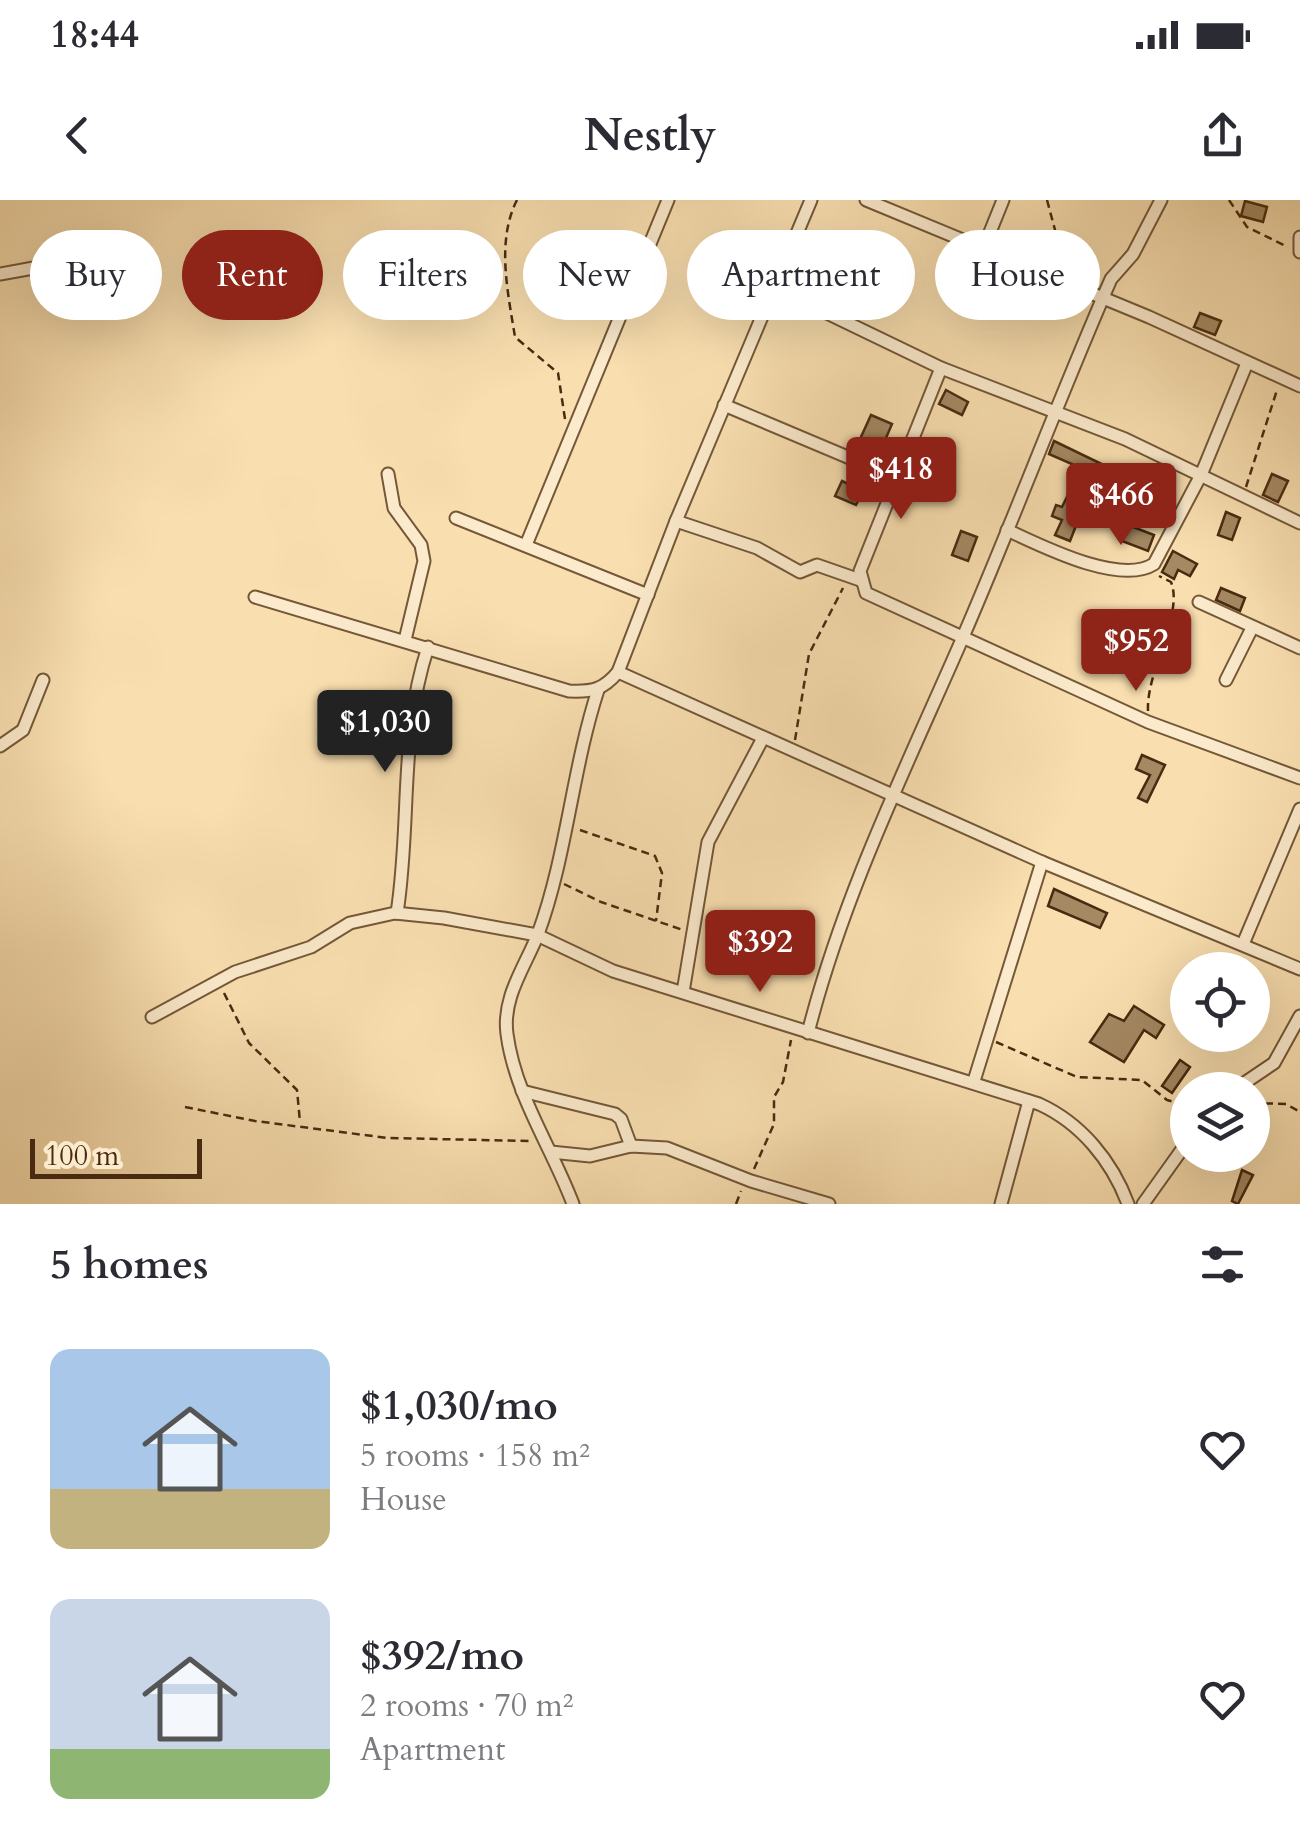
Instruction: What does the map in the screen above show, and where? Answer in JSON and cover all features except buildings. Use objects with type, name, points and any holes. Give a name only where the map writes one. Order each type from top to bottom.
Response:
[{"type":"street","points":[[526,545],[668,200]]},
{"type":"street","points":[[798,230],[811,200]]},
{"type":"street","points":[[866,200],[935,231]]},
{"type":"street","points":[[991,230],[1003,200]]},
{"type":"street","points":[[808,1033],[822,977],[890,796],[962,638],[1102,298],[1111,279],[1142,238],[1161,200]]},
{"type":"street","points":[[1300,237],[1300,252]]},
{"type":"street","points":[[0,274],[30,269]]},
{"type":"street","points":[[1102,298],[1300,386]]},
{"type":"street","points":[[573,1204],[522,1091],[506,1033],[507,1008],[537,935],[554,879],[580,746],[598,690],[618,672],[760,320]]},
{"type":"street","points":[[840,320],[941,368],[1201,475],[1300,523]]},
{"type":"street","points":[[1007,530],[1085,562],[1145,569],[1157,559],[1201,475],[1247,363]]},
{"type":"street","points":[[854,579],[941,368]]},
{"type":"street","points":[[724,405],[895,477]]},
{"type":"street","points":[[388,474],[394,508],[420,546],[424,561],[405,640]]},
{"type":"street","points":[[456,518],[648,596]]},
{"type":"street","points":[[676,521],[771,554],[800,572],[817,566],[854,579],[866,593],[1148,722],[1300,778]]},
{"type":"street","points":[[255,598],[570,690],[598,690]]},
{"type":"street","points":[[1199,602],[1300,648]]},
{"type":"street","points":[[1226,680],[1252,628]]},
{"type":"street","points":[[397,913],[405,858],[410,728],[428,647]]},
{"type":"street","points":[[618,672],[890,796],[1300,969]]},
{"type":"street","points":[[0,746],[23,730],[42,680]]},
{"type":"street","points":[[682,992],[690,932],[712,831],[762,738]]},
{"type":"street","points":[[1242,944],[1300,809]]},
{"type":"street","points":[[974,1081],[1042,862]]},
{"type":"street","points":[[152,1017],[221,979],[312,947],[350,923],[397,913],[537,935],[614,971],[974,1081],[1064,1116],[1079,1127],[1121,1185],[1128,1204]]},
{"type":"street","points":[[1261,1072],[1274,1063],[1300,1016]]},
{"type":"street","points":[[522,1091],[615,1114],[630,1146]]},
{"type":"street","points":[[1001,1204],[1030,1101]]},
{"type":"street","points":[[549,1148],[590,1156],[630,1146],[667,1148],[746,1179],[829,1204]]},
{"type":"street","points":[[1144,1204],[1170,1167]]},
{"type":"path","points":[[516,200],[507,220],[506,249],[515,338],[558,373],[569,439]]},
{"type":"path","points":[[1047,200],[1054,230]]},
{"type":"path","points":[[1229,200],[1247,226],[1300,252]]},
{"type":"path","points":[[1242,498],[1280,378]]},
{"type":"path","points":[[1145,569],[1170,582],[1175,598],[1149,682],[1148,722]]},
{"type":"path","points":[[792,751],[809,654],[854,579]]},
{"type":"path","points":[[566,821],[596,839],[640,848],[655,856],[662,873],[656,921]]},
{"type":"path","points":[[554,879],[690,932]]},
{"type":"path","points":[[221,979],[226,1002],[249,1043],[297,1090],[300,1124]]},
{"type":"path","points":[[736,1204],[770,1139],[774,1098],[783,1082],[793,1028]]},
{"type":"path","points":[[986,1036],[1061,1072],[1087,1078],[1142,1080],[1170,1101]]},
{"type":"path","points":[[1270,1104],[1286,1104],[1300,1112]]},
{"type":"path","points":[[185,1107],[255,1121],[388,1138],[502,1138],[549,1148]]}]
